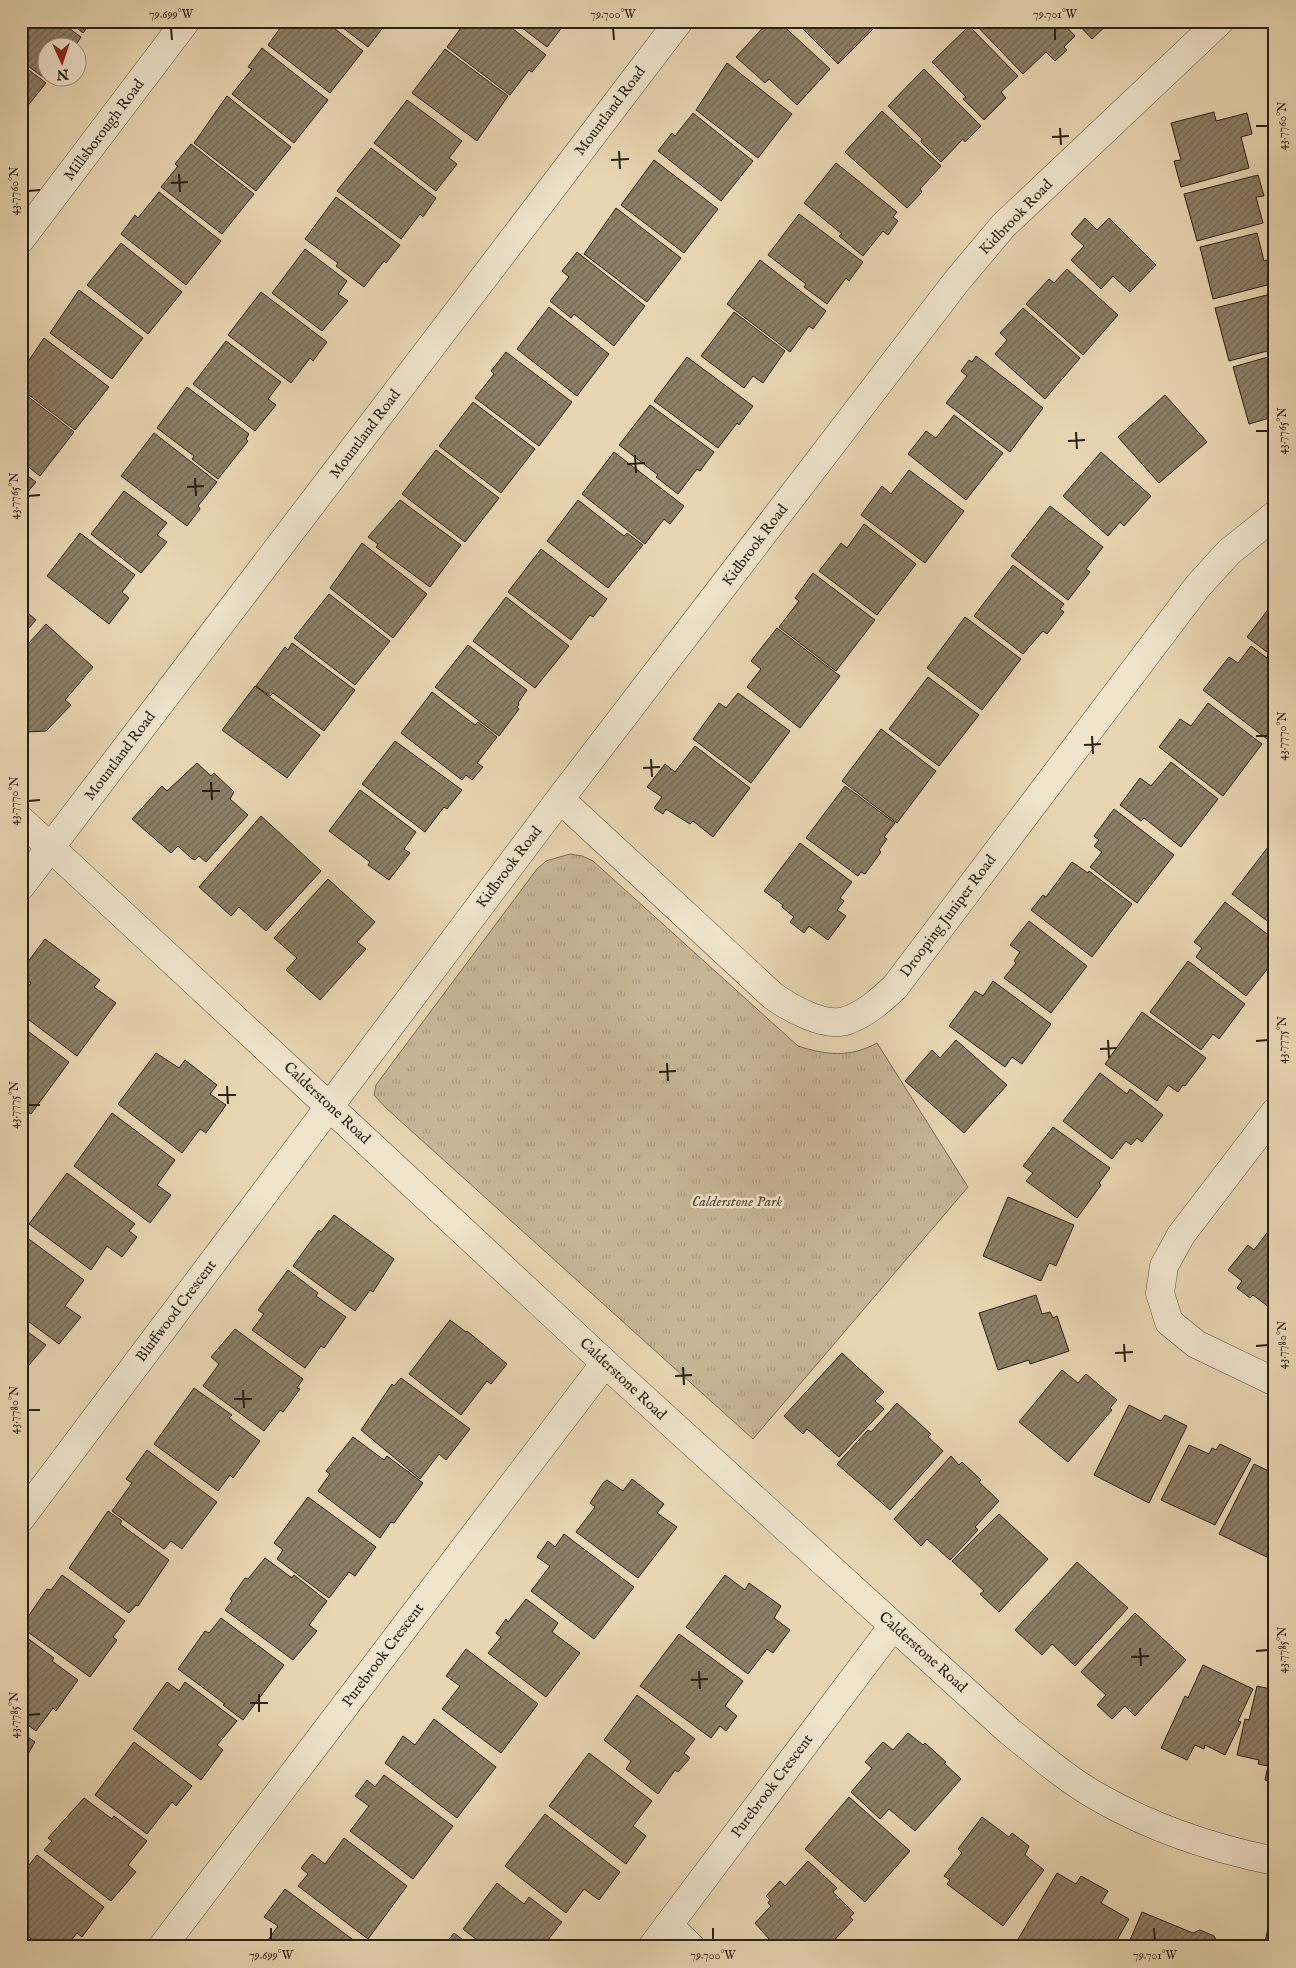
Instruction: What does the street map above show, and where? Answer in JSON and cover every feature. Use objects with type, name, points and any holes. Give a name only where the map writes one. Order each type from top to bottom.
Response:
[{"type":"street","name":"Millsborough Road","points":[[21,239],[186,21]]},
{"type":"street","name":"Mountland Road","points":[[21,886],[680,21]]},
{"type":"street","name":"Kidbrook Road","points":[[330,1105],[560,799],[956,282],[1003,226],[1220,21]]},
{"type":"street","name":"Drooping Juniper Road","points":[[560,799],[773,996],[793,1010],[819,1020],[846,1021],[873,1007],[895,987],[1198,586],[1229,552],[1275,515]]},
{"type":"street","name":"Calderstone Road","points":[[21,820],[330,1105],[605,1363],[1009,1731],[1054,1768],[1099,1797],[1186,1836],[1236,1853],[1275,1861]]},
{"type":"street","name":"Bluffwood Crescent","points":[[21,1518],[330,1105]]},
{"type":"street","points":[[1275,1112],[1181,1235],[1164,1266],[1160,1293],[1169,1322],[1196,1344],[1275,1382]]},
{"type":"street","name":"Purebrook Crescent","points":[[162,1947],[605,1363]]},
{"type":"street","name":"Purebrook Crescent","points":[[652,1947],[893,1626]]},
{"type":"street","points":[[668,1926],[691,1947]]},
{"type":"green space","name":"Calderstone Park","points":[[570,854],[582,856],[593,861],[798,1046],[838,1054],[857,1051],[877,1043],[968,1187],[753,1439],[386,1108],[374,1095],[376,1085],[537,869],[546,861]]},
{"type":"building","points":[[21,21],[59,21],[81,37],[38,38],[38,73],[21,61]]},
{"type":"building","points":[[68,21],[92,21],[83,33]]},
{"type":"building","points":[[285,21],[325,21],[363,51],[330,93],[268,45]]},
{"type":"building","points":[[334,21],[388,21],[368,47]]},
{"type":"building","points":[[466,21],[503,21],[546,55],[532,72],[529,70],[510,95],[447,47]]},
{"type":"building","points":[[513,21],[565,21],[566,22],[547,47]]},
{"type":"building","points":[[769,21],[778,21],[830,69],[797,105],[769,79],[765,83],[736,57]]},
{"type":"building","points":[[795,21],[870,21],[875,27],[838,64]]},
{"type":"building","points":[[1061,21],[1075,36],[1064,47],[1067,50],[1055,61],[1046,52],[1023,74],[973,22]]},
{"type":"building","points":[[1075,21],[1111,21],[1092,39]]},
{"type":"building","points":[[969,26],[1018,76],[1001,92],[1006,98],[984,120],[963,99],[966,97],[932,62]]},
{"type":"building","points":[[262,48],[328,100],[294,143],[232,94],[252,69],[248,67]]},
{"type":"building","points":[[445,49],[508,96],[477,141],[412,93]]},
{"type":"building","points":[[727,63],[792,114],[758,158],[696,110]]},
{"type":"building","points":[[21,64],[38,77],[38,88],[42,88],[26,108],[28,110],[21,119]]},
{"type":"building","points":[[924,69],[981,126],[965,142],[963,139],[941,162],[921,142],[922,139],[888,106]]},
{"type":"building","points":[[227,96],[291,147],[256,191],[194,143]]},
{"type":"building","points":[[407,100],[462,141],[449,158],[457,164],[436,191],[374,143]]},
{"type":"building","points":[[882,111],[941,166],[920,189],[922,192],[907,208],[845,152]]},
{"type":"building","points":[[1214,112],[1216,121],[1247,113],[1252,134],[1241,137],[1249,168],[1181,187],[1174,161],[1181,160],[1171,123]]},
{"type":"building","points":[[693,113],[753,161],[721,201],[658,151],[672,133],[675,136]]},
{"type":"building","points":[[191,144],[254,194],[222,234],[161,187],[178,166],[175,164]]},
{"type":"building","points":[[371,148],[436,198],[423,217],[420,214],[401,239],[337,191]]},
{"type":"building","points":[[654,160],[718,209],[684,253],[621,205]]},
{"type":"building","points":[[836,163],[897,212],[893,217],[898,221],[888,235],[883,231],[863,256],[839,236],[842,234],[804,203]]},
{"type":"building","points":[[1258,175],[1264,196],[1256,197],[1263,223],[1197,241],[1184,194]]},
{"type":"building","points":[[159,192],[221,241],[186,285],[121,234],[135,215],[138,218]]},
{"type":"building","points":[[336,197],[400,245],[386,263],[384,261],[364,287],[336,266],[338,263],[305,239]]},
{"type":"building","points":[[616,208],[681,258],[647,302],[584,254]]},
{"type":"building","points":[[799,214],[863,262],[849,281],[846,278],[827,304],[804,287],[806,284],[768,255]]},
{"type":"building","points":[[1085,218],[1097,230],[1109,218],[1156,265],[1130,292],[1113,276],[1101,289],[1071,260],[1084,246],[1071,234]]},
{"type":"building","points":[[1257,233],[1264,261],[1274,258],[1275,283],[1213,299],[1200,247]]},
{"type":"building","points":[[121,243],[182,292],[148,334],[87,285]]},
{"type":"building","points":[[305,249],[347,281],[338,294],[348,301],[322,331],[272,293]]},
{"type":"building","points":[[577,252],[645,306],[614,346],[574,314],[571,318],[550,301],[569,277],[562,271]]},
{"type":"building","points":[[760,260],[826,311],[813,329],[809,326],[790,352],[727,304]]},
{"type":"building","points":[[1067,269],[1118,315],[1083,355],[1026,304],[1049,279],[1054,283]]},
{"type":"building","points":[[79,290],[143,338],[112,379],[50,333]]},
{"type":"building","points":[[261,292],[327,342],[313,361],[310,358],[291,383],[228,335]]},
{"type":"building","points":[[1275,293],[1275,349],[1229,361],[1215,308]]},
{"type":"building","points":[[549,307],[609,354],[577,396],[517,349]]},
{"type":"building","points":[[1023,308],[1080,358],[1045,399],[995,354],[1007,340],[1000,333]]},
{"type":"building","points":[[734,312],[785,351],[763,383],[753,376],[744,388],[701,356]]},
{"type":"building","points":[[44,338],[109,387],[75,430],[21,389],[21,372]]},
{"type":"building","points":[[226,341],[281,382],[268,399],[276,405],[255,431],[193,384]]},
{"type":"building","points":[[506,352],[572,402],[539,446],[475,398],[494,374],[491,371]]},
{"type":"building","points":[[1275,355],[1275,422],[1273,417],[1249,424],[1233,367]]},
{"type":"building","points":[[976,356],[1043,408],[1010,452],[946,403],[967,376],[961,371],[969,360],[972,362]]},
{"type":"building","points":[[687,357],[753,406],[718,448],[654,401]]},
{"type":"building","points":[[187,387],[249,434],[246,439],[248,441],[218,479],[192,459],[194,456],[157,428]]},
{"type":"building","points":[[22,392],[74,432],[40,476],[21,461]]},
{"type":"building","points":[[1165,395],[1207,442],[1159,483],[1118,437]]},
{"type":"building","points":[[473,402],[535,449],[501,493],[439,446]]},
{"type":"building","points":[[650,405],[714,452],[700,471],[697,469],[678,494],[656,477],[658,475],[619,445]]},
{"type":"building","points":[[954,415],[1003,453],[966,500],[908,454],[926,431],[936,438]]},
{"type":"building","points":[[154,433],[217,482],[198,506],[200,509],[187,526],[121,476]]},
{"type":"building","points":[[436,450],[499,498],[465,542],[402,494]]},
{"type":"building","points":[[614,452],[684,506],[670,524],[664,519],[645,544],[582,494]]},
{"type":"building","points":[[1101,452],[1151,496],[1124,526],[1120,522],[1108,536],[1063,496]]},
{"type":"building","points":[[909,470],[964,511],[925,563],[861,515],[882,486],[891,494]]},
{"type":"building","points":[[21,471],[36,482],[21,500]]},
{"type":"building","points":[[124,491],[167,523],[157,535],[167,542],[141,573],[91,534]]},
{"type":"building","points":[[400,500],[461,545],[430,587],[376,547],[378,544],[368,537]]},
{"type":"building","points":[[578,500],[624,536],[627,533],[643,545],[608,588],[547,541]]},
{"type":"building","points":[[1050,506],[1103,547],[1086,569],[1090,572],[1068,600],[1011,556]]},
{"type":"building","points":[[864,524],[916,564],[877,615],[819,571],[841,543],[847,548]]},
{"type":"building","points":[[80,533],[135,575],[122,592],[129,598],[109,624],[47,576]]},
{"type":"building","points":[[362,543],[427,594],[393,638],[330,588]]},
{"type":"building","points":[[541,549],[607,599],[593,617],[590,615],[571,640],[508,592]]},
{"type":"building","points":[[1013,565],[1064,604],[1060,609],[1064,612],[1047,634],[1043,631],[1023,654],[974,616]]},
{"type":"building","points":[[813,573],[875,620],[836,671],[779,627],[799,601],[795,598]]},
{"type":"building","points":[[329,594],[390,641],[355,685],[294,638]]},
{"type":"building","points":[[506,597],[569,646],[535,688],[473,641]]},
{"type":"building","points":[[1273,603],[1275,604],[1275,658],[1247,637]]},
{"type":"building","points":[[21,607],[36,620],[21,637]]},
{"type":"building","points":[[965,617],[1021,659],[982,710],[927,668]]},
{"type":"building","points":[[46,624],[93,667],[65,700],[71,705],[46,731],[27,732],[21,728],[21,652]]},
{"type":"building","points":[[777,628],[840,676],[800,728],[747,687],[761,669],[751,661]]},
{"type":"building","points":[[292,643],[355,690],[324,731],[273,693],[270,696],[256,686],[285,647],[288,650]]},
{"type":"building","points":[[468,645],[527,690],[518,703],[517,707],[519,709],[499,736],[435,687]]},
{"type":"building","points":[[1251,646],[1275,664],[1275,729],[1267,739],[1203,690],[1229,657],[1238,663]]},
{"type":"building","points":[[928,677],[979,715],[939,766],[889,729]]},
{"type":"building","points":[[255,686],[320,735],[287,778],[222,730]]},
{"type":"building","points":[[432,692],[475,725],[478,722],[497,737],[477,763],[483,767],[472,780],[466,775],[462,780],[401,733]]},
{"type":"building","points":[[738,693],[790,731],[751,783],[693,739],[719,703],[726,708]]},
{"type":"building","points":[[1208,703],[1262,744],[1223,796],[1159,747],[1180,719],[1191,726]]},
{"type":"building","points":[[881,729],[936,771],[897,823],[842,781]]},
{"type":"building","points":[[395,741],[462,790],[447,809],[444,807],[425,832],[362,784]]},
{"type":"building","points":[[695,746],[750,788],[713,837],[693,821],[690,824],[666,809],[663,814],[654,808],[662,797],[647,787],[665,764],[675,772]]},
{"type":"building","points":[[1171,762],[1218,799],[1181,847],[1144,818],[1141,821],[1120,805],[1140,778],[1151,786]]},
{"type":"building","points":[[197,763],[211,776],[214,773],[234,792],[230,799],[248,815],[206,862],[199,856],[195,860],[191,858],[178,846],[171,853],[132,819],[162,786],[167,791]]},
{"type":"building","points":[[845,786],[895,823],[884,837],[887,839],[879,850],[881,852],[865,874],[861,872],[858,876],[806,838]]},
{"type":"building","points":[[360,790],[416,832],[404,849],[410,853],[389,880],[368,865],[370,862],[329,831]]},
{"type":"building","points":[[1114,809],[1174,855],[1137,903],[1090,867],[1102,852],[1094,846],[1099,840],[1094,836]]},
{"type":"building","points":[[261,816],[321,871],[266,931],[239,907],[231,916],[199,887]]},
{"type":"building","points":[[800,843],[852,882],[840,898],[844,901],[837,910],[846,916],[828,940],[809,926],[804,933],[790,922],[794,917],[782,907],[783,905],[764,891]]},
{"type":"building","points":[[1268,847],[1275,852],[1275,927],[1232,894]]},
{"type":"building","points":[[1072,862],[1088,873],[1089,871],[1132,904],[1092,957],[1031,910],[1043,895],[1046,897]]},
{"type":"building","points":[[328,879],[375,922],[357,942],[366,949],[320,1000],[286,970],[297,958],[274,938]]},
{"type":"building","points":[[1225,902],[1275,940],[1275,952],[1268,961],[1272,963],[1246,996],[1196,957],[1202,948],[1194,942]]},
{"type":"building","points":[[1029,921],[1087,966],[1051,1013],[1004,978],[1016,963],[1014,961],[1020,952],[1010,945]]},
{"type":"building","points":[[45,939],[100,980],[94,987],[116,1003],[77,1056],[21,1014],[21,996],[31,983],[21,976],[21,971]]},
{"type":"building","points":[[1188,961],[1245,1004],[1219,1039],[1213,1034],[1201,1050],[1150,1012]]},
{"type":"building","points":[[993,981],[1051,1024],[1022,1064],[1012,1057],[1005,1067],[949,1026],[975,991],[983,996]]},
{"type":"building","points":[[1142,1012],[1206,1058],[1185,1086],[1183,1085],[1178,1092],[1168,1085],[1157,1101],[1105,1064]]},
{"type":"building","points":[[21,1026],[69,1062],[31,1114],[21,1107]]},
{"type":"building","points":[[956,1040],[1007,1085],[964,1133],[905,1081],[932,1050],[940,1058]]},
{"type":"building","points":[[156,1053],[179,1068],[185,1060],[217,1085],[210,1094],[226,1105],[206,1133],[200,1129],[182,1153],[118,1104]]},
{"type":"building","points":[[1100,1073],[1127,1094],[1130,1089],[1163,1115],[1142,1142],[1137,1138],[1131,1145],[1126,1141],[1112,1159],[1063,1121]]},
{"type":"building","points":[[112,1113],[175,1160],[157,1185],[171,1195],[150,1223],[74,1166]]},
{"type":"building","points":[[1053,1127],[1110,1168],[1099,1183],[1101,1185],[1077,1218],[1026,1181],[1033,1173],[1023,1166]]},
{"type":"building","points":[[67,1173],[135,1224],[129,1231],[137,1237],[122,1257],[107,1246],[91,1270],[29,1224]]},
{"type":"building","points":[[1008,1197],[1074,1225],[1056,1266],[1050,1263],[1048,1265],[1041,1281],[983,1256]]},
{"type":"building","points":[[334,1215],[394,1259],[373,1292],[370,1290],[355,1311],[293,1266],[319,1230],[321,1232]]},
{"type":"building","points":[[1273,1225],[1275,1306],[1272,1304],[1269,1307],[1253,1295],[1250,1298],[1237,1288],[1242,1281],[1228,1270],[1248,1245],[1254,1250]]},
{"type":"building","points":[[22,1234],[84,1280],[65,1306],[81,1317],[59,1344],[21,1316]]},
{"type":"building","points":[[288,1270],[318,1293],[316,1296],[346,1317],[324,1348],[321,1346],[305,1368],[252,1330],[264,1314],[258,1310]]},
{"type":"building","points":[[1036,1295],[1042,1314],[1050,1312],[1053,1318],[1057,1316],[1069,1351],[1030,1364],[1029,1360],[998,1370],[979,1313]]},
{"type":"building","points":[[450,1320],[467,1331],[507,1364],[491,1384],[487,1381],[461,1415],[409,1374]]},
{"type":"building","points":[[21,1327],[46,1345],[23,1372],[21,1370]]},
{"type":"building","points":[[235,1329],[303,1379],[297,1388],[300,1389],[283,1412],[280,1410],[264,1431],[203,1386],[219,1364],[211,1357]]},
{"type":"building","points":[[842,1353],[884,1392],[875,1401],[884,1409],[839,1457],[807,1429],[803,1434],[784,1416]]},
{"type":"building","points":[[1062,1370],[1078,1383],[1086,1374],[1117,1400],[1110,1408],[1112,1410],[1068,1462],[1019,1422]]},
{"type":"building","points":[[401,1378],[470,1429],[446,1460],[439,1454],[420,1479],[361,1430],[392,1384],[394,1386]]},
{"type":"building","points":[[194,1388],[232,1415],[229,1418],[260,1441],[233,1478],[230,1475],[218,1491],[154,1444]]},
{"type":"building","points":[[897,1403],[931,1434],[928,1437],[943,1451],[890,1510],[837,1464],[868,1430],[871,1432]]},
{"type":"building","points":[[1129,1405],[1161,1421],[1165,1415],[1187,1426],[1149,1503],[1094,1475]]},
{"type":"building","points":[[353,1437],[384,1460],[387,1456],[423,1483],[394,1523],[391,1522],[380,1538],[318,1491],[330,1474],[326,1471]]},
{"type":"building","points":[[1220,1444],[1251,1459],[1215,1525],[1161,1500],[1189,1445],[1209,1454],[1212,1448],[1216,1450]]},
{"type":"building","points":[[147,1450],[217,1502],[182,1549],[171,1541],[164,1549],[112,1511],[132,1483],[126,1479]]},
{"type":"building","points":[[951,1456],[959,1465],[962,1462],[999,1501],[975,1527],[978,1530],[950,1560],[927,1539],[921,1546],[894,1519]]},
{"type":"building","points":[[1254,1464],[1275,1474],[1275,1561],[1219,1534]]},
{"type":"building","points":[[632,1479],[664,1504],[657,1513],[677,1527],[638,1578],[576,1532],[595,1507],[590,1503],[603,1483],[607,1480],[623,1491]]},
{"type":"building","points":[[308,1497],[376,1547],[355,1576],[349,1572],[329,1598],[277,1559],[283,1550],[274,1543]]},
{"type":"building","points":[[108,1511],[122,1521],[120,1524],[169,1560],[138,1606],[136,1605],[129,1613],[69,1568]]},
{"type":"building","points":[[999,1514],[1048,1559],[999,1612],[980,1594],[984,1591],[952,1561]]},
{"type":"building","points":[[564,1534],[634,1587],[594,1639],[531,1591],[550,1566],[537,1557],[548,1541],[555,1547]]},
{"type":"building","points":[[265,1558],[292,1578],[294,1575],[327,1601],[309,1625],[317,1631],[293,1660],[225,1610],[232,1601],[230,1599],[245,1578],[248,1579]]},
{"type":"building","points":[[1077,1562],[1128,1608],[1075,1666],[1052,1644],[1042,1655],[1015,1630]]},
{"type":"building","points":[[62,1575],[125,1621],[113,1637],[117,1640],[90,1677],[21,1627],[47,1589],[51,1590]]},
{"type":"building","points":[[725,1575],[745,1590],[749,1583],[781,1606],[774,1618],[790,1630],[773,1653],[767,1649],[748,1674],[686,1627]]},
{"type":"building","points":[[526,1599],[558,1623],[552,1632],[580,1653],[546,1697],[488,1653],[501,1637],[496,1633],[506,1619],[508,1622]]},
{"type":"building","points":[[1135,1613],[1186,1660],[1135,1716],[1125,1706],[1112,1719],[1097,1705],[1106,1695],[1081,1672]]},
{"type":"building","points":[[221,1618],[284,1665],[243,1720],[178,1669],[205,1631],[209,1633]]},
{"type":"building","points":[[22,1634],[54,1658],[52,1661],[78,1680],[56,1711],[53,1708],[36,1731],[21,1720]]},
{"type":"building","points":[[679,1634],[743,1681],[725,1706],[737,1716],[726,1731],[720,1726],[711,1738],[640,1686]]},
{"type":"building","points":[[466,1649],[538,1704],[501,1753],[442,1709],[460,1686],[446,1676]]},
{"type":"building","points":[[1203,1665],[1253,1689],[1238,1721],[1241,1722],[1225,1755],[1205,1745],[1204,1749],[1195,1745],[1187,1760],[1161,1748],[1185,1696],[1188,1698]]},
{"type":"building","points":[[167,1682],[179,1691],[185,1682],[237,1721],[217,1745],[223,1750],[201,1780],[133,1729]]},
{"type":"building","points":[[1257,1686],[1275,1690],[1275,1782],[1265,1780],[1268,1766],[1258,1764],[1259,1760],[1237,1755],[1245,1719],[1249,1720]]},
{"type":"building","points":[[637,1695],[695,1739],[684,1753],[690,1758],[678,1772],[675,1770],[658,1794],[626,1769],[631,1761],[604,1740]]},
{"type":"building","points":[[434,1719],[496,1767],[457,1818],[385,1763],[403,1736],[415,1745]]},
{"type":"building","points":[[21,1732],[35,1742],[21,1766]]},
{"type":"building","points":[[908,1733],[923,1745],[925,1743],[961,1779],[915,1831],[889,1809],[880,1819],[851,1792],[872,1768],[865,1762],[883,1742],[893,1750]]},
{"type":"building","points":[[134,1742],[192,1786],[176,1806],[172,1802],[147,1834],[95,1795]]},
{"type":"building","points":[[589,1753],[652,1801],[633,1826],[646,1836],[626,1864],[549,1806]]},
{"type":"building","points":[[384,1775],[453,1826],[413,1879],[350,1831],[369,1806],[355,1796],[367,1780],[375,1787]]},
{"type":"building","points":[[849,1797],[910,1851],[865,1902],[805,1849]]},
{"type":"building","points":[[84,1798],[112,1819],[114,1816],[147,1841],[128,1865],[136,1872],[111,1901],[44,1850],[52,1841],[48,1838]]},
{"type":"building","points":[[545,1814],[620,1872],[599,1900],[584,1889],[566,1913],[505,1866]]},
{"type":"building","points":[[982,1817],[1009,1837],[1012,1833],[1029,1846],[1025,1855],[1044,1870],[1003,1926],[947,1884],[950,1880],[944,1876],[962,1853],[958,1849]]},
{"type":"building","points":[[344,1838],[407,1886],[368,1939],[298,1886],[308,1874],[301,1868],[312,1854],[325,1864]]},
{"type":"building","points":[[37,1855],[104,1907],[82,1937],[77,1933],[66,1947],[42,1947],[21,1931],[21,1875]]},
{"type":"building","points":[[808,1861],[837,1888],[833,1892],[854,1913],[850,1917],[853,1920],[828,1947],[776,1947],[755,1923],[771,1906],[768,1903],[770,1900],[766,1896],[780,1881],[785,1886]]},
{"type":"building","points":[[1057,1873],[1076,1884],[1081,1876],[1108,1891],[1101,1903],[1129,1919],[1113,1947],[1027,1947],[1017,1941]]},
{"type":"building","points":[[497,1883],[524,1904],[529,1897],[562,1922],[544,1945],[547,1947],[486,1947],[463,1929]]},
{"type":"building","points":[[285,1889],[360,1945],[359,1947],[263,1947],[278,1926],[264,1917]]},
{"type":"building","points":[[1142,1912],[1193,1933],[1200,1930],[1214,1936],[1218,1944],[1217,1947],[1127,1947]]},
{"type":"building","points":[[1268,1928],[1275,1929],[1275,1947],[1264,1947]]},
{"type":"building","points":[[454,1933],[472,1947],[443,1947]]},
{"type":"building","points":[[21,1934],[38,1947],[21,1947]]}]
